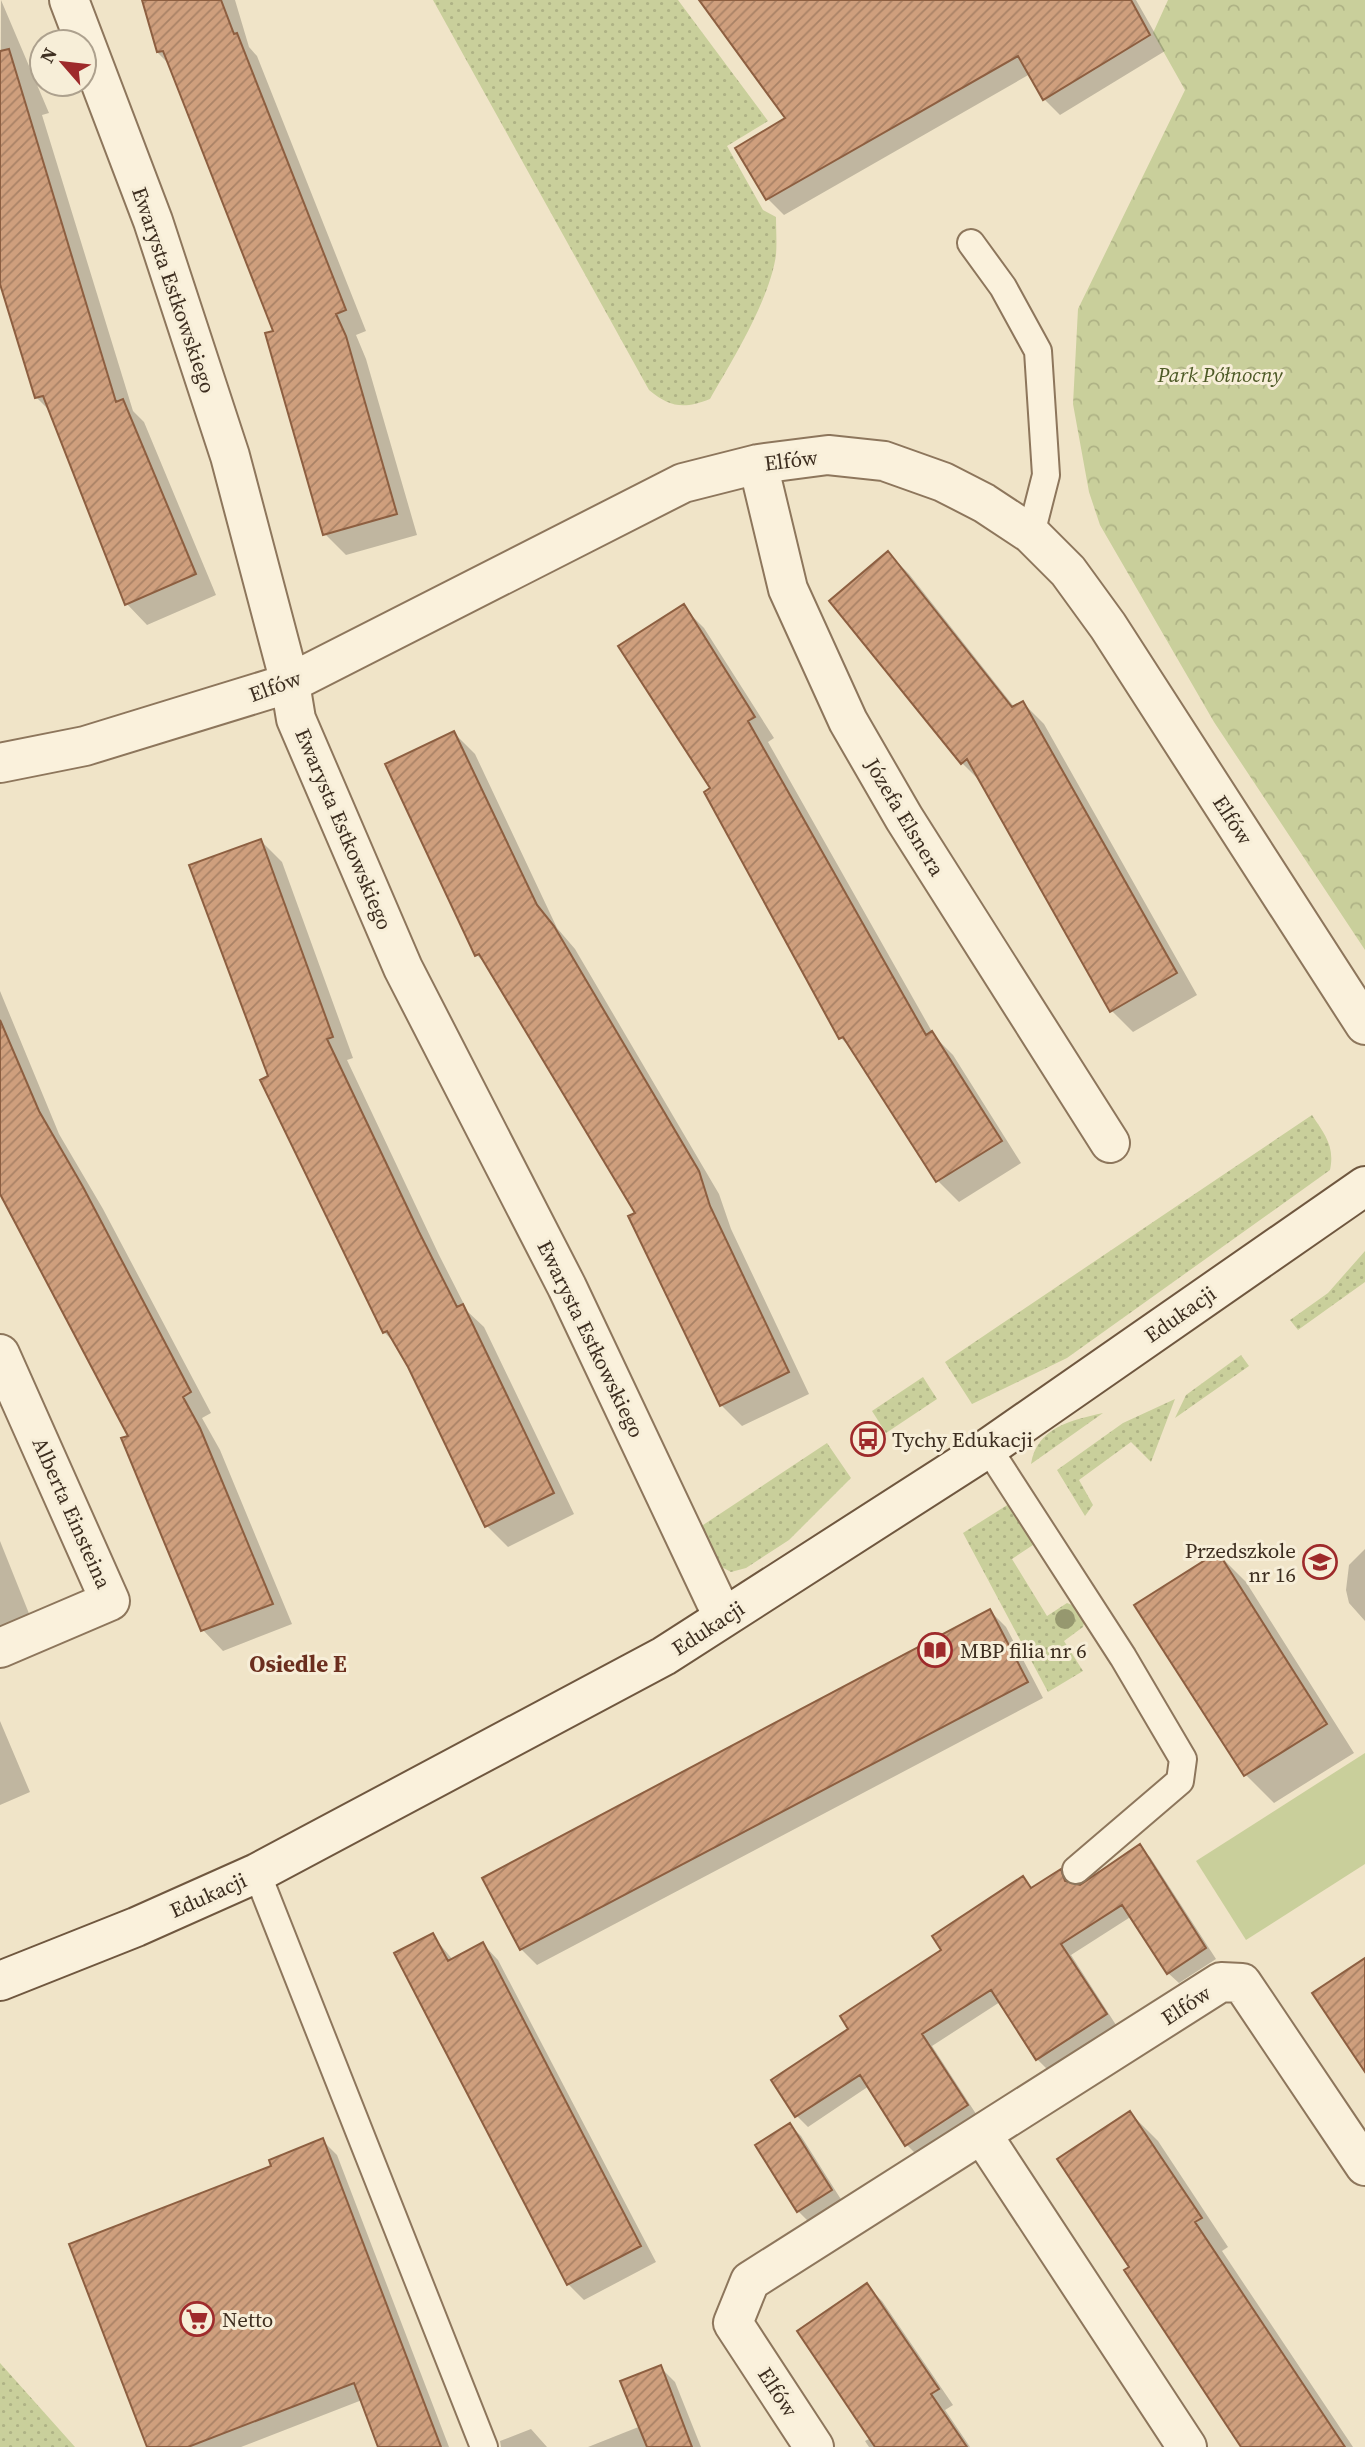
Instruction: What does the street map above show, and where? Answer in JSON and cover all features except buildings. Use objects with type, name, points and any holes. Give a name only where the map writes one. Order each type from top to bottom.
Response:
[{"type":"street","name":"Ewarysta Estkowskiego","points":[[69,0],[153,221],[230,456],[290,683],[296,719],[398,956],[568,1287],[723,1617]]},
{"type":"street","name":"Elfów","points":[[0,763],[85,746],[290,683],[683,483],[758,464],[828,455],[884,461],[943,482],[984,503],[1031,534],[1068,570],[1108,626],[1365,1025]]},
{"type":"street","name":"Józefa Elsnera","points":[[758,464],[788,589],[848,721],[904,818],[1110,1143]]},
{"type":"street","name":"Edukacji","points":[[0,1981],[136,1927],[257,1873],[664,1656],[988,1447],[1365,1186]]},
{"type":"street","name":"Alberta Einsteina","points":[[0,1354],[110,1601],[0,1648]]},
{"type":"street","name":"Elfów","points":[[814,2447],[733,2323],[750,2281],[983,2136],[1221,1982],[1241,1983],[1365,2166]]},
{"type":"street","points":[[983,2136],[1187,2447]]},
{"type":"lane","points":[[971,243],[1003,287],[1038,351],[1045,475],[1031,534]]},
{"type":"lane","points":[[988,1447],[1123,1657],[1183,1759],[1180,1781],[1076,1870]]},
{"type":"lane","points":[[257,1873],[484,2447]]},
{"type":"green space","points":[[433,0],[678,0],[768,121],[727,146],[763,210],[776,217],[776,255],[758,310],[710,399],[678,405],[649,390]]},
{"type":"green space","name":"Park Północny","points":[[1168,0],[1365,0],[1365,950],[1214,722],[1100,525],[1089,492],[1073,404],[1078,309],[1185,90],[1153,33]]},
{"type":"green space","points":[[1312,1115],[1330,1147],[1330,1170],[1067,1358],[972,1404],[945,1362]]},
{"type":"green space","points":[[1365,1251],[1365,1282],[1298,1330],[1290,1320],[1328,1293]]},
{"type":"green space","points":[[1241,1355],[1249,1366],[1175,1418],[1186,1395]]},
{"type":"green space","points":[[923,1377],[937,1399],[886,1433],[872,1411]]},
{"type":"green space","points":[[1175,1399],[1151,1462],[1131,1442],[1079,1480],[1093,1505],[1085,1516],[1057,1470],[1123,1423]]},
{"type":"green space","points":[[1103,1413],[1031,1464],[1040,1441],[1048,1433],[1068,1422]]},
{"type":"green space","points":[[827,1443],[851,1478],[789,1540],[746,1568],[731,1572],[718,1565],[697,1529]]},
{"type":"green space","points":[[1012,1502],[1036,1543],[1012,1559],[1047,1616],[1067,1603],[1072,1605],[1084,1623],[1083,1627],[1064,1641],[1083,1671],[1048,1692],[963,1533]]},
{"type":"green space","points":[[1365,1753],[1365,1864],[1246,1940],[1196,1861]]},
{"type":"green space","points":[[0,2363],[75,2447],[0,2447]]},
{"type":"place","name":"Tychy Edukacji","points":[[868,1439]]},
{"type":"place","name":"Przedszkole nr 16","points":[[1320,1562]]},
{"type":"place","name":"MBP filia nr 6","points":[[935,1650]]},
{"type":"place","name":"Netto","points":[[197,2319]]},
{"type":"district","name":"Osiedle E","points":[[298,1664]]}]
